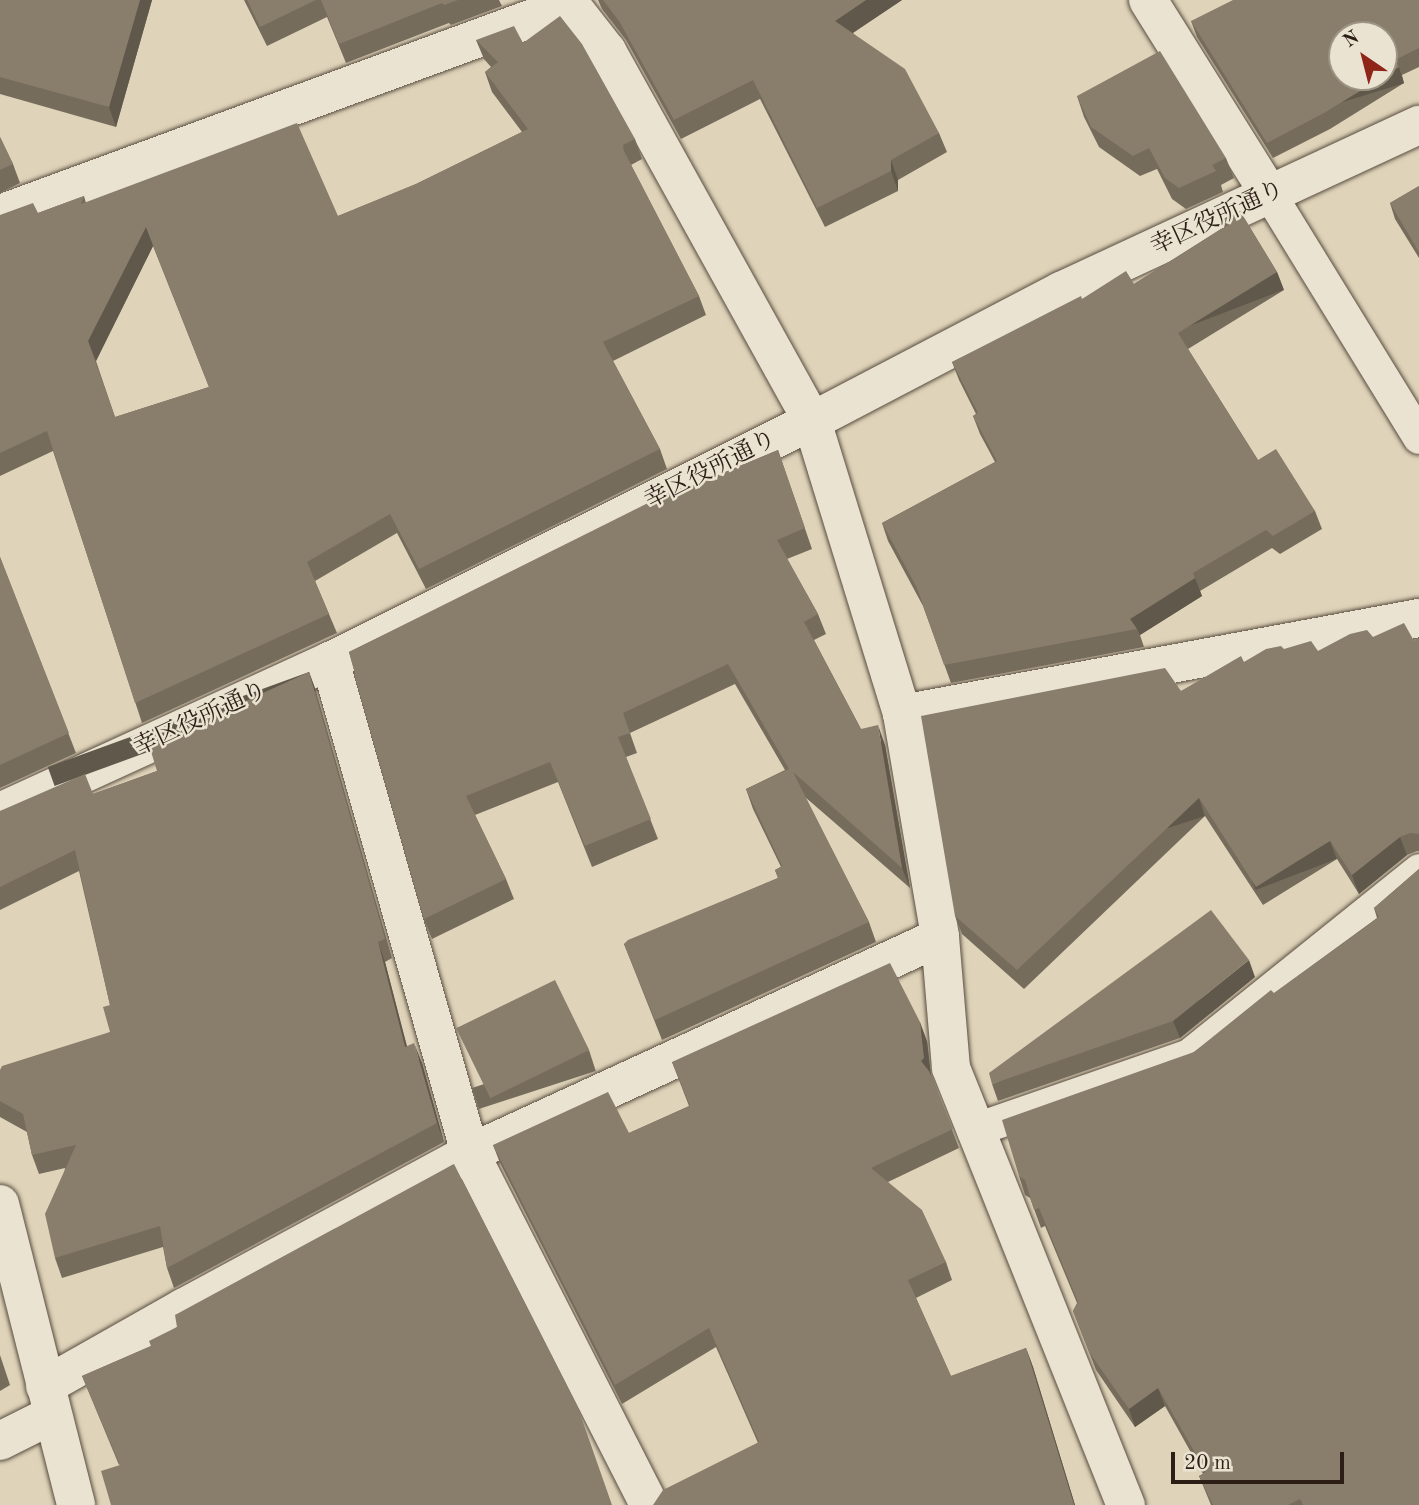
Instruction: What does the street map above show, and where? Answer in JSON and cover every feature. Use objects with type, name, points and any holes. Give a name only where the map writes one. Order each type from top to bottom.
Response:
[{"type":"street","points":[[1148,0],[1270,195]]},
{"type":"street","points":[[0,214],[569,2],[607,51],[812,421],[902,714],[940,937],[951,1068],[973,1130],[1126,1505]]},
{"type":"street","name":"幸区役所通り","points":[[0,812],[330,661],[812,421],[1061,291],[1419,125]]},
{"type":"street","points":[[902,714],[1419,618]]},
{"type":"street","points":[[330,661],[470,1153],[649,1505]]},
{"type":"street","points":[[0,1441],[49,1401],[183,1308],[470,1153],[940,937]]},
{"type":"street","points":[[0,1205],[76,1505]]},
{"type":"lane","points":[[1270,195],[1419,437]]},
{"type":"lane","points":[[973,1130],[1189,1055],[1419,870]]},
{"type":"building","points":[[0,0],[140,0],[109,107],[0,77]]},
{"type":"building","points":[[247,0],[316,0],[260,27]]},
{"type":"building","points":[[321,0],[458,0],[444,5],[442,3],[339,44]]},
{"type":"building","points":[[603,0],[866,0],[835,21],[905,69],[939,133],[891,160],[891,171],[817,208],[753,80],[674,120],[619,21]]},
{"type":"building","points":[[1233,0],[1419,0],[1419,48],[1398,58],[1398,21],[1328,21],[1328,91],[1360,91],[1267,143],[1191,21]]},
{"type":"building","points":[[560,16],[582,44],[635,139],[623,145],[624,151],[699,296],[603,342],[660,449],[419,569],[390,514],[307,562],[329,614],[135,703],[47,431],[0,453],[0,215],[33,203],[38,213],[84,196],[81,204],[297,123],[338,216],[416,184],[528,129],[485,72],[498,62],[476,40],[514,26],[523,43]],"holes":[[[146,227],[209,387],[115,417],[88,341]]]},
{"type":"building","points":[[1160,51],[1226,158],[1212,165],[1216,171],[1179,188],[1165,178],[1149,148],[1133,156],[1091,127],[1077,96]]},
{"type":"building","points":[[0,137],[13,164],[0,170]]},
{"type":"building","points":[[1419,186],[1419,252],[1390,203]]},
{"type":"building","points":[[1240,211],[1277,272],[1178,333],[1258,460],[1276,449],[1315,511],[1273,536],[1266,530],[1193,573],[1195,578],[1130,619],[1137,629],[944,665],[917,588],[882,523],[997,461],[973,416],[978,413],[952,362],[1081,296],[1082,299],[1126,271],[1134,284],[1228,225],[1221,220]]},
{"type":"building","points":[[778,450],[805,528],[777,540],[818,614],[804,622],[861,729],[878,725],[902,868],[793,772],[869,922],[655,1020],[624,944],[628,940],[778,878],[775,870],[782,866],[746,789],[789,769],[728,664],[623,713],[630,733],[618,737],[651,819],[585,846],[550,762],[466,796],[506,879],[424,919],[349,652],[680,487],[682,490]]},
{"type":"building","points":[[0,557],[69,733],[0,765]]},
{"type":"building","points":[[1404,623],[1414,641],[1419,638],[1419,834],[1410,833],[1400,837],[1352,875],[1330,841],[1256,887],[1199,798],[1017,970],[955,916],[921,716],[1165,668],[1181,691],[1241,656],[1244,662],[1266,649],[1281,646],[1284,649],[1311,641],[1318,651],[1350,634],[1367,630],[1373,637]]},
{"type":"building","points":[[309,672],[385,939],[378,942],[405,1047],[414,1043],[437,1123],[167,1268],[160,1226],[55,1258],[45,1214],[76,1145],[32,1155],[23,1114],[0,1101],[0,1070],[2,1066],[110,1032],[103,1007],[110,1005],[75,850],[0,887],[0,811],[85,774],[93,794],[157,771],[149,745]]},
{"type":"building","points":[[1419,869],[1419,1505],[1303,1505],[1300,1499],[1288,1505],[1213,1505],[1199,1476],[1206,1472],[1158,1388],[1129,1409],[1089,1352],[1073,1311],[1078,1302],[1039,1208],[1034,1210],[1025,1180],[1019,1176],[1002,1120],[1194,1052],[1271,990],[1274,993],[1379,917],[1374,908]]},
{"type":"building","points":[[1211,910],[1249,960],[1173,1021],[992,1084],[989,1073]]},
{"type":"building","points":[[890,963],[920,1022],[924,1058],[921,1061],[929,1071],[953,1129],[871,1168],[922,1210],[946,1262],[908,1280],[951,1376],[1026,1348],[1074,1505],[653,1505],[663,1490],[759,1442],[709,1328],[615,1385],[493,1145],[608,1092],[629,1133],[690,1106],[672,1062]]},
{"type":"building","points":[[555,980],[589,1050],[490,1098],[456,1028]]},
{"type":"building","points":[[454,1164],[578,1408],[612,1505],[111,1505],[101,1471],[120,1465],[82,1376],[151,1346],[149,1341],[177,1327],[175,1315]]}]
